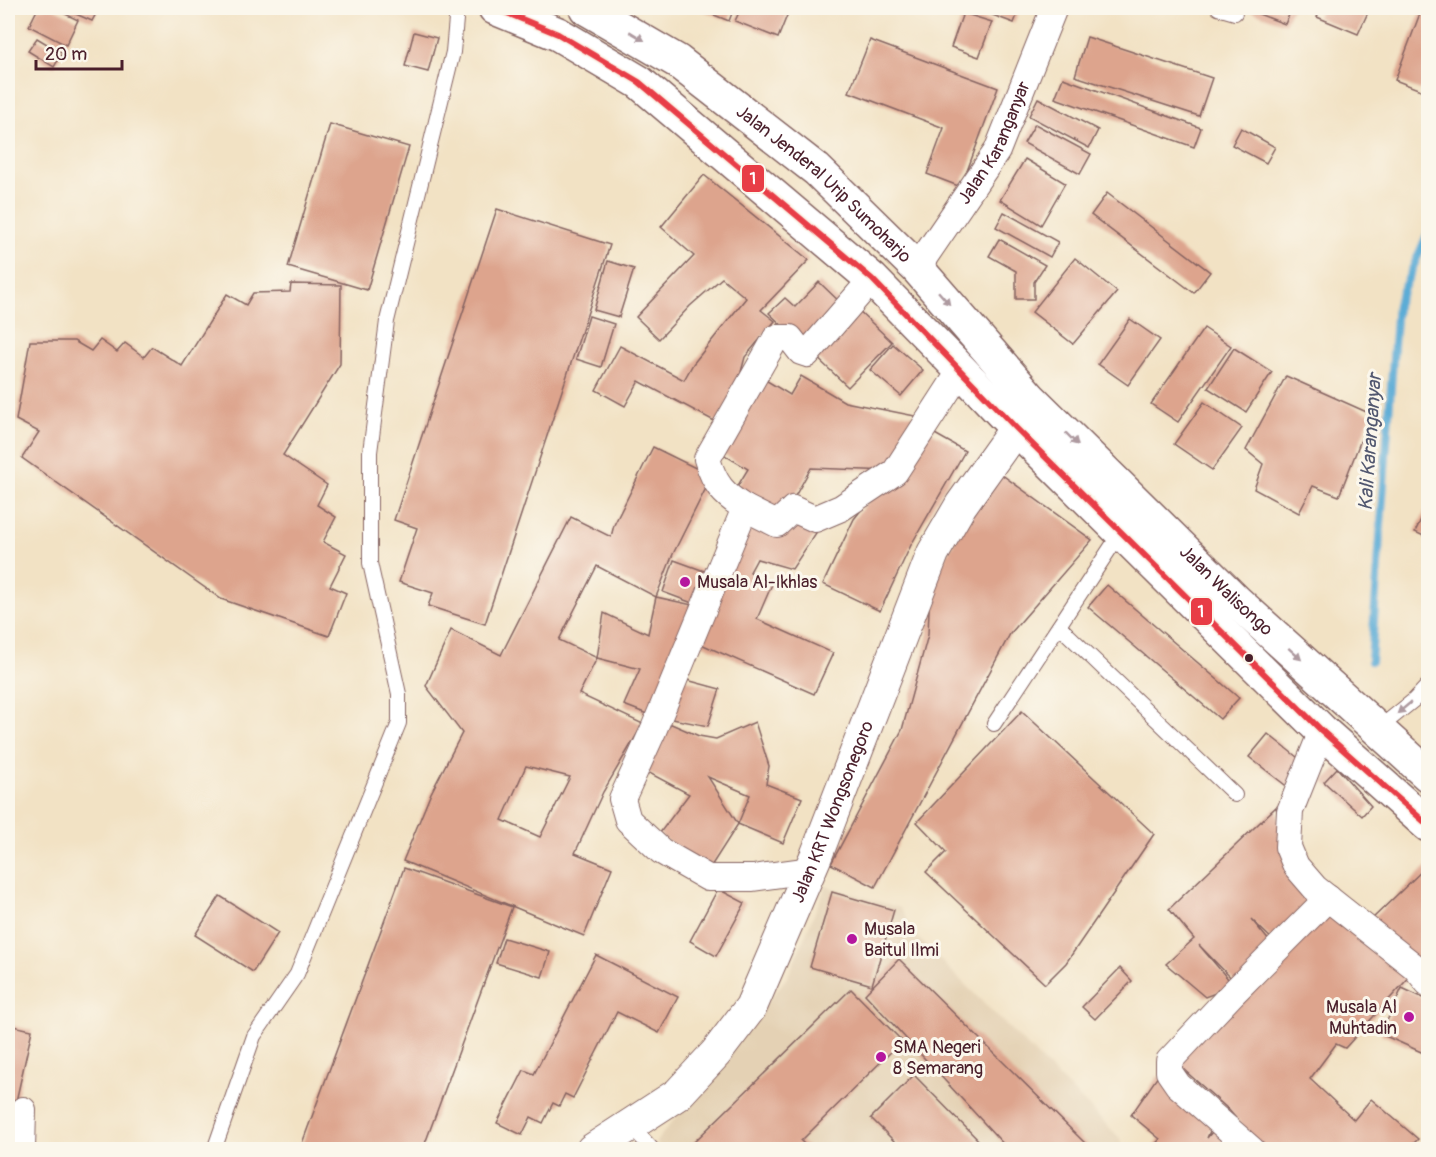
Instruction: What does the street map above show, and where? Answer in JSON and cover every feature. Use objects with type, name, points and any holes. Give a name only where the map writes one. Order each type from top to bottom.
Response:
[{"type":"highway","points":[[495,8],[558,34],[639,82],[872,279],[1016,429]]},
{"type":"highway","name":"Jalan Jenderal Urip Sumoharjo","points":[[586,8],[677,61],[808,163],[917,268],[1030,398]]},
{"type":"highway","name":"Jalan Walisongo","points":[[1030,398],[1236,601],[1428,775]]},
{"type":"highway","name":"Jalan Walisongo","points":[[1016,429],[1322,731],[1428,825]]},
{"type":"highway","points":[[1213,623],[1236,601]]},
{"type":"street","name":"Jalan Karanganyar","points":[[917,268],[997,151],[1054,8]]},
{"type":"street","points":[[872,279],[807,354],[801,352],[790,338],[776,338],[707,459],[725,495],[777,524],[793,509],[815,519],[841,508],[895,472],[961,370]]},
{"type":"street","name":"Jalan KRT Wongsonegoro","points":[[592,1149],[678,1094],[716,1053],[751,1006],[810,870],[933,553],[961,505],[1016,429]]},
{"type":"street","points":[[745,508],[653,731],[622,799],[628,820],[661,851],[708,878],[753,878],[810,870]]},
{"type":"street","points":[[1322,731],[1290,811],[1288,847],[1296,866],[1315,888],[1414,967],[1428,982]]},
{"type":"street","points":[[1252,1149],[1178,1085],[1169,1072],[1169,1061],[1328,898]]},
{"type":"street","points":[[22,1149],[23,1110]]},
{"type":"lane","points":[[214,1149],[254,1035],[297,974],[399,723],[399,694],[370,564],[370,452],[387,321],[453,51],[457,8]]},
{"type":"lane","points":[[1218,8],[1235,14]]},
{"type":"lane","points":[[994,724],[1121,532]]},
{"type":"lane","points":[[1059,626],[1235,795]]},
{"type":"lane","points":[[1378,729],[1414,700],[1428,685]]},
{"type":"lane","points":[[630,1125],[653,1149]]},
{"type":"shaded area","name":"SMA Negeri 8 Semarang","points":[[826,886],[900,908],[919,939],[1120,1138],[1123,1149],[661,1150],[656,1142],[788,976]]},
{"type":"building","points":[[38,8],[53,8],[78,20],[66,45],[29,26]]},
{"type":"building","points":[[62,8],[99,8],[92,21]]},
{"type":"building","points":[[697,8],[734,8],[729,21]]},
{"type":"building","points":[[741,8],[790,8],[778,38],[735,21]]},
{"type":"building","points":[[980,8],[1020,8],[1014,23],[979,10]]},
{"type":"building","points":[[1243,8],[1292,8],[1285,24]]},
{"type":"building","points":[[1321,8],[1370,8],[1358,34],[1317,17]]},
{"type":"building","points":[[1422,8],[1428,9],[1428,93],[1395,80]]},
{"type":"building","points":[[963,13],[992,22],[979,57],[951,47]]},
{"type":"building","points":[[414,32],[437,38],[428,72],[405,66]]},
{"type":"building","points":[[1087,37],[1212,78],[1199,116],[1075,76]]},
{"type":"building","points":[[37,38],[62,53],[54,67],[28,51]]},
{"type":"building","points":[[870,40],[998,88],[961,187],[927,174],[944,128],[849,92]]},
{"type":"building","points":[[1063,78],[1201,128],[1194,147],[1055,98]]},
{"type":"building","points":[[1038,98],[1098,130],[1089,148],[1029,116]]},
{"type":"building","points":[[330,124],[409,147],[367,290],[288,267]]},
{"type":"building","points":[[1035,124],[1091,154],[1080,174],[1024,143]]},
{"type":"building","points":[[1241,128],[1275,147],[1266,163],[1232,145]]},
{"type":"building","points":[[1025,159],[1065,183],[1041,225],[1000,200]]},
{"type":"building","points":[[704,175],[809,260],[761,310],[775,321],[745,357],[737,387],[718,423],[639,381],[625,406],[596,390],[620,346],[684,380],[693,364],[746,298],[722,278],[690,306],[659,339],[636,317],[694,256],[661,227]]},
{"type":"building","points":[[1107,193],[1210,272],[1194,293],[1091,215]]},
{"type":"building","points":[[497,209],[610,245],[485,624],[428,606],[433,593],[399,582],[417,528],[394,520]]},
{"type":"building","points":[[1004,212],[1058,242],[1050,257],[996,227]]},
{"type":"building","points":[[999,239],[1045,265],[1034,282],[1034,299],[1016,299],[1016,271],[989,256]]},
{"type":"building","points":[[1075,258],[1117,292],[1073,344],[1032,312]]},
{"type":"building","points":[[608,261],[634,269],[619,317],[594,310]]},
{"type":"building","points":[[819,282],[845,307],[805,347],[769,313],[785,298],[795,307]]},
{"type":"building","points":[[291,284],[341,285],[340,364],[283,455],[327,485],[317,505],[336,517],[323,542],[346,554],[330,586],[346,593],[329,636],[221,599],[22,458],[39,432],[16,420],[30,341],[74,341],[91,351],[100,340],[117,352],[125,343],[144,357],[152,347],[182,366],[227,294],[246,305],[253,293],[290,292]]},
{"type":"building","points":[[855,307],[892,342],[848,387],[811,352]]},
{"type":"building","points":[[589,316],[614,324],[601,367],[576,359]]},
{"type":"building","points":[[1130,319],[1160,340],[1128,385],[1098,364]]},
{"type":"building","points":[[1204,328],[1231,346],[1178,422],[1151,404]]},
{"type":"building","points":[[893,344],[923,370],[901,396],[870,370]]},
{"type":"building","points":[[1234,348],[1272,372],[1246,412],[1208,388]]},
{"type":"building","points":[[759,376],[790,395],[801,376],[845,402],[925,418],[892,471],[811,468],[782,519],[734,492],[748,469],[716,450]]},
{"type":"building","points":[[1286,376],[1371,414],[1339,496],[1313,486],[1299,513],[1254,489],[1263,464],[1246,450]]},
{"type":"building","points":[[1204,402],[1242,428],[1212,470],[1174,444]]},
{"type":"building","points":[[926,429],[965,451],[911,545],[880,611],[823,584],[854,519]]},
{"type":"building","points":[[653,447],[712,476],[673,554],[656,597],[597,566],[559,640],[597,658],[579,694],[643,724],[603,792],[575,853],[612,868],[584,936],[403,861],[431,793],[462,733],[426,686],[451,630],[501,655],[571,517],[611,537],[614,525]],"holes":[[[526,766],[570,777],[540,837],[502,820]]]},
{"type":"building","points":[[994,469],[1092,540],[1010,634],[875,887],[831,864],[902,730],[928,635],[930,586]]},
{"type":"building","points":[[1428,505],[1428,538],[1415,532]]},
{"type":"building","points":[[745,515],[822,524],[792,569],[757,559],[750,572],[773,582],[757,619],[833,653],[814,694],[692,640]]},
{"type":"building","name":"Musala Al-Ikhlas","points":[[674,560],[707,572],[695,604],[663,592]]},
{"type":"building","points":[[1107,585],[1239,698],[1220,719],[1088,607]]},
{"type":"building","points":[[656,597],[697,606],[655,717],[624,705],[640,669],[597,658],[604,613],[648,634]]},
{"type":"building","points":[[683,679],[720,689],[708,726],[662,717]]},
{"type":"building","points":[[1022,711],[1154,834],[1066,963],[1045,984],[926,872],[946,852],[917,822]]},
{"type":"building","points":[[662,720],[699,736],[716,739],[755,722],[769,766],[766,784],[802,798],[783,843],[738,824],[708,871],[659,834],[689,794],[638,767]],"holes":[[[708,777],[750,795],[738,824]]]},
{"type":"building","points":[[1268,734],[1307,765],[1289,788],[1249,757]]},
{"type":"building","points":[[1337,768],[1371,806],[1362,816],[1324,782]]},
{"type":"building","points":[[1276,807],[1291,872],[1319,895],[1277,944],[1251,919],[1275,948],[1237,984],[1199,945],[1234,986],[1205,997],[1166,964],[1194,939],[1169,909]]},
{"type":"building","points":[[1428,865],[1428,975],[1370,921]]},
{"type":"building","points":[[404,868],[512,907],[423,1149],[300,1149]]},
{"type":"building","points":[[718,889],[745,903],[716,956],[690,941]]},
{"type":"building","name":"Musala Baitul Ilmi","points":[[832,892],[894,910],[872,985],[810,967]]},
{"type":"building","points":[[220,896],[278,933],[253,972],[195,935]]},
{"type":"building","points":[[1329,906],[1413,973],[1345,1048],[1336,1044],[1310,1079],[1354,1120],[1371,1099],[1418,1139],[1408,1149],[1266,1149],[1258,1144],[1228,1109],[1174,1061]]},
{"type":"building","points":[[504,938],[550,952],[542,977],[496,963]]},
{"type":"building","points":[[596,955],[678,997],[659,1033],[617,1012],[573,1098],[565,1094],[559,1106],[553,1103],[543,1123],[531,1117],[522,1135],[497,1123],[524,1070],[534,1074]]},
{"type":"building","points":[[899,959],[1091,1149],[1008,1149],[865,994]]},
{"type":"building","points":[[1120,968],[1132,981],[1095,1019],[1082,1007]]},
{"type":"building","name":"Musala Al Muhtadin","points":[[1402,988],[1428,1000],[1428,1055],[1381,1034]]},
{"type":"building","points":[[851,989],[902,1041],[801,1141],[809,1149],[695,1149],[691,1145]]},
{"type":"building","points":[[8,1025],[32,1030],[13,1115],[8,1114]]},
{"type":"building","points":[[914,1075],[987,1149],[902,1149],[871,1118]]},
{"type":"building","points":[[1158,1076],[1213,1124],[1207,1138],[1218,1125],[1239,1149],[1151,1149],[1160,1139],[1131,1115]]},
{"type":"waterway","name":"Kali Karanganyar","points":[[1371,661],[1397,304],[1428,233]]},
{"type":"transit line","name":"1","points":[[495,8],[558,34],[639,82],[872,279],[1016,428],[1322,731],[1428,825]]},
{"type":"place","name":"Musala Al-Ikhlas","points":[[685,582]]},
{"type":"place","name":"Musala Baitul Ilmi","points":[[852,939]]},
{"type":"place","name":"Musala Al Muhtadin","points":[[1409,1017]]},
{"type":"place","name":"SMA Negeri 8 Semarang","points":[[881,1057]]}]
